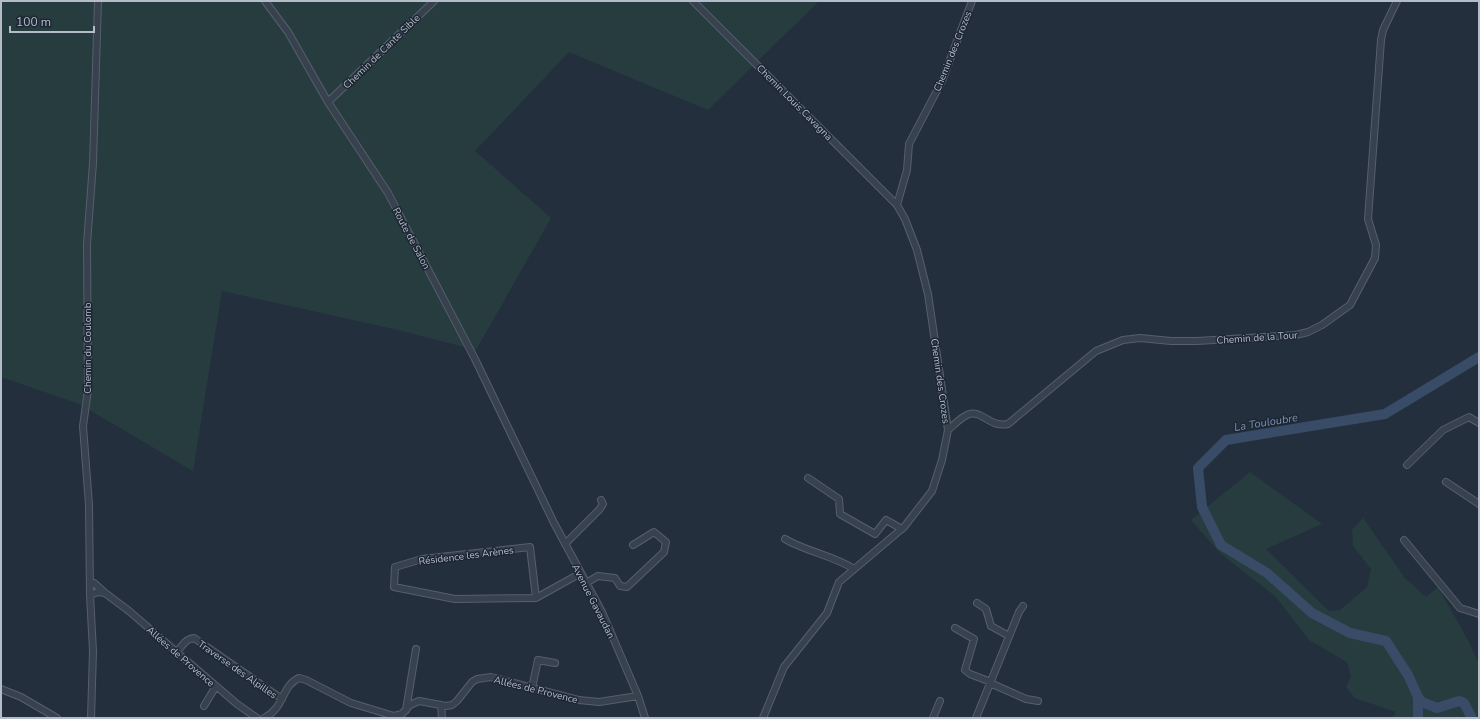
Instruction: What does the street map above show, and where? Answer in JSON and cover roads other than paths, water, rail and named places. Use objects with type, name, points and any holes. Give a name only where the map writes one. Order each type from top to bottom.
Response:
[{"type":"street","name":"Chemin du Coulomb","points":[[91,718],[93,652],[90,595],[89,505],[83,426],[88,390],[86,244],[93,163],[98,1]]},
{"type":"street","name":"Route de Salon","points":[[265,1],[288,32],[328,102],[388,193],[475,359],[537,486]]},
{"type":"street","name":"Chemin de Cante Sible","points":[[328,102],[434,1]]},
{"type":"street","name":"Chemin Louis Cavagna","points":[[693,1],[897,205]]},
{"type":"street","name":"Chemin des Crozes","points":[[763,718],[784,667],[827,613],[839,582],[902,529],[932,491],[937,481],[948,430],[928,294],[917,250],[905,219],[897,205],[907,170],[909,144],[942,81],[972,1]]},
{"type":"street","name":"Chemin de la Tour","points":[[948,430],[962,418],[972,414],[977,414],[996,425],[1008,424],[1096,351],[1123,340],[1140,338],[1171,341],[1198,341],[1296,335],[1308,332],[1322,325],[1350,305],[1367,270],[1374,262],[1377,251],[1368,219],[1381,40],[1383,30],[1397,1]]},
{"type":"street","points":[[1407,465],[1443,430],[1469,417],[1479,423]]},
{"type":"street","points":[[808,478],[839,499],[840,514],[875,534],[886,520],[902,529]]},
{"type":"street","points":[[1446,482],[1479,504]]},
{"type":"street","name":"Avenue Gavaudan","points":[[537,486],[565,544],[602,612],[638,696],[645,718]]},
{"type":"street","points":[[565,544],[599,510],[603,504],[601,500]]},
{"type":"street","points":[[586,583],[598,576],[615,578],[620,586],[627,587],[664,552],[666,542],[654,532],[633,545]]},
{"type":"street","points":[[785,539],[805,550],[841,561],[854,569]]},
{"type":"street","points":[[1404,540],[1460,608],[1479,614]]},
{"type":"street","name":"Résidence les Arènes","points":[[536,598],[530,547],[422,559],[395,566],[394,587],[455,599],[536,598],[581,573]]},
{"type":"street","name":"Allées de Provence","points":[[90,584],[94,583],[216,686],[257,718]]},
{"type":"street","points":[[90,595],[98,592],[105,593]]},
{"type":"street","points":[[977,603],[986,609],[991,626],[1008,636]]},
{"type":"street","points":[[976,718],[1008,636],[1023,606]]},
{"type":"street","points":[[955,628],[974,639],[965,670],[970,674],[1026,699],[1038,701]]},
{"type":"street","name":"Traverse des Alpilles","points":[[177,652],[189,638],[194,638],[282,699]]},
{"type":"street","points":[[405,711],[416,649]]},
{"type":"street","points":[[532,688],[538,660],[555,663]]},
{"type":"street","name":"Allées de Provence","points":[[441,705],[452,705],[472,682],[477,679],[491,677],[579,700],[599,702],[638,696]]},
{"type":"street","points":[[264,718],[274,713],[288,687],[299,678],[306,680],[351,703],[369,710],[394,716],[405,711],[410,705],[419,700],[441,705],[442,718]]},
{"type":"street","points":[[204,706],[216,686]]},
{"type":"street","points":[[1,689],[21,696],[57,718]]},
{"type":"street","points":[[933,718],[940,701]]},
{"type":"waterway","name":"La Touloubre","points":[[1418,718],[1418,697],[1408,675],[1386,641],[1350,633],[1312,613],[1267,573],[1221,545],[1202,507],[1198,468],[1226,440],[1385,414],[1479,357]]},
{"type":"waterway","name":"La Touloubre","points":[[1418,697],[1422,702],[1437,708],[1459,701],[1464,703],[1472,718]]}]
